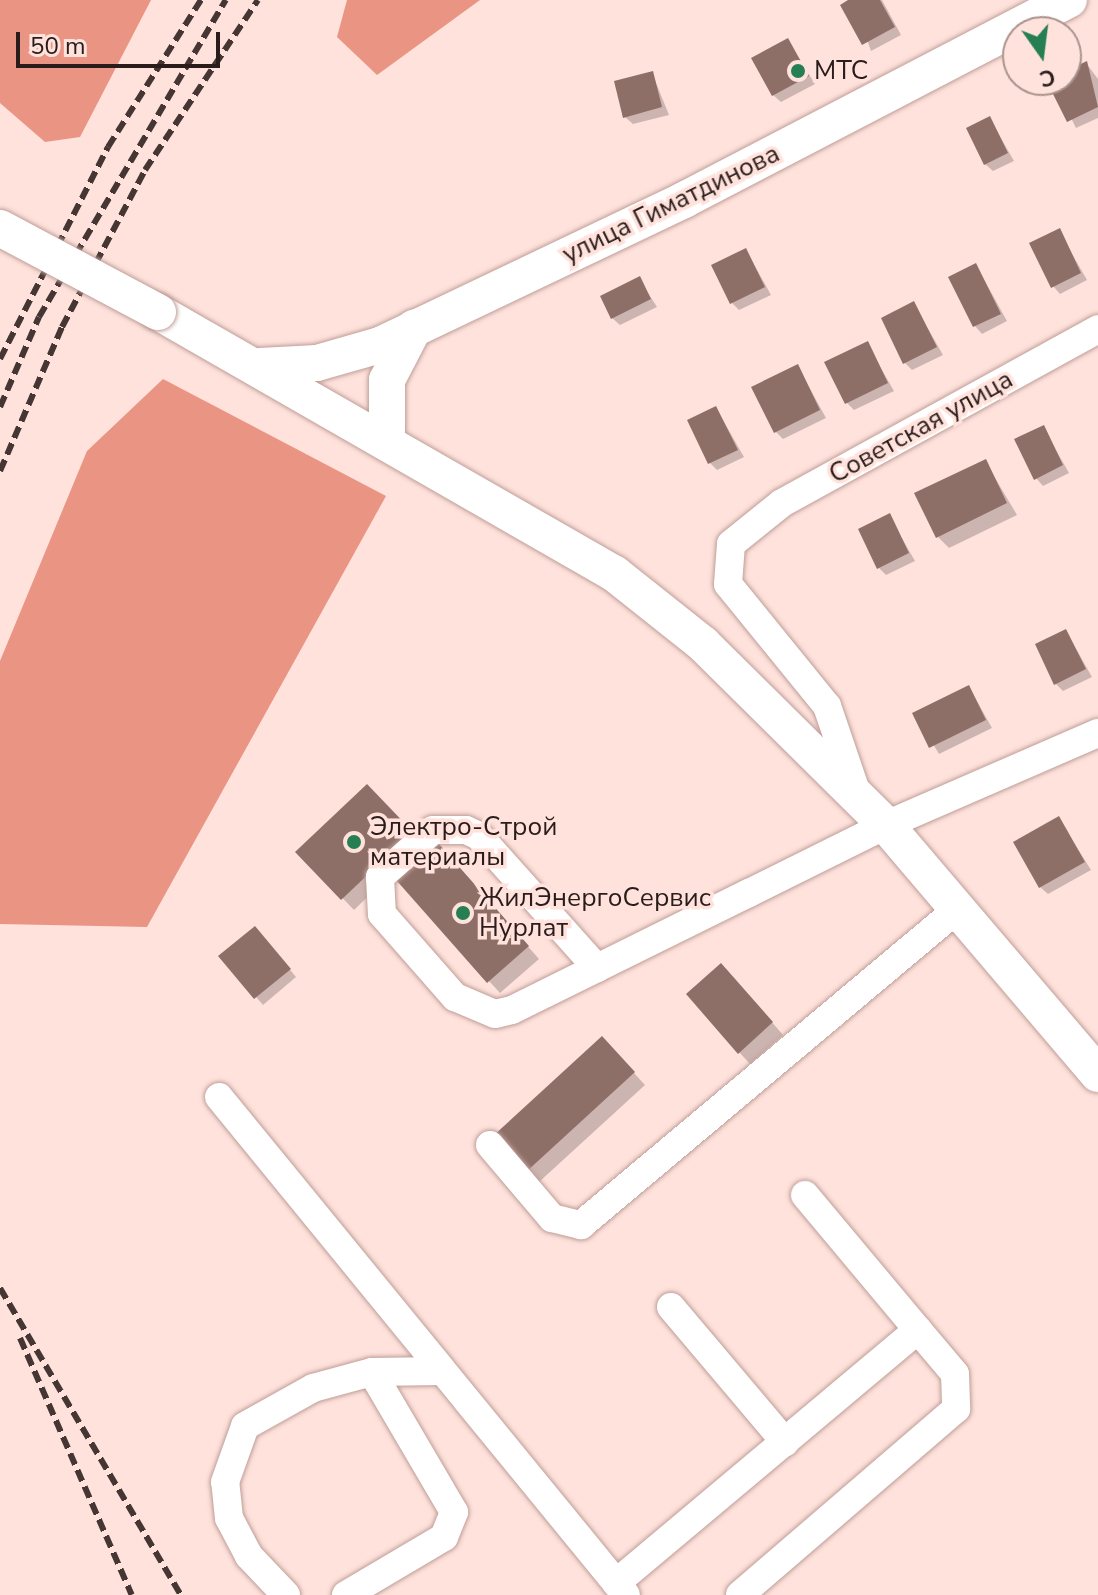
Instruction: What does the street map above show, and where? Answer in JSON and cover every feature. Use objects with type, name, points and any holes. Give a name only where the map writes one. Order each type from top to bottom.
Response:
[{"type":"main road","name":"улица Гиматдинова","points":[[260,366],[349,356],[414,328],[684,200],[1069,0]]},
{"type":"main road","points":[[0,228],[387,437],[615,574],[703,644],[886,825],[1098,1074]]},
{"type":"main road","points":[[387,437],[387,380],[414,328]]},
{"type":"street","name":"Советская улица","points":[[858,797],[827,706],[728,584],[726,561],[746,526],[1098,329]]},
{"type":"street","points":[[597,968],[479,836],[466,830],[433,830],[380,877],[382,914],[468,1007],[512,1010],[597,968],[886,825],[1098,733]]},
{"type":"street","points":[[490,1145],[552,1218],[581,1225],[957,909]]},
{"type":"street","points":[[219,1097],[621,1589],[785,1442],[918,1330]]},
{"type":"street","points":[[740,1595],[956,1409],[955,1374],[805,1195]]},
{"type":"street","points":[[671,1307],[785,1442]]},
{"type":"street","points":[[286,1595],[249,1556],[229,1518],[225,1482],[232,1448],[245,1426],[313,1388],[372,1372],[442,1371]]},
{"type":"street","points":[[346,1595],[444,1537],[454,1512],[372,1372]]},
{"type":"shaded area","points":[[0,0],[151,0],[80,137],[45,142],[0,103]]},
{"type":"shaded area","points":[[347,0],[480,0],[377,75],[337,37]]},
{"type":"shaded area","points":[[163,379],[386,496],[147,927],[0,924],[0,661],[87,451]]},
{"type":"building","points":[[848,0],[880,0],[895,27],[862,45],[840,5]]},
{"type":"building","points":[[788,38],[809,76],[772,96],[751,58]]},
{"type":"building","points":[[1087,61],[1098,107],[1067,122],[1054,96],[1082,96],[1082,63]]},
{"type":"building","points":[[653,71],[662,107],[623,118],[614,81]]},
{"type":"building","points":[[990,116],[1008,153],[984,165],[966,128]]},
{"type":"building","points":[[1060,228],[1081,273],[1051,288],[1029,243]]},
{"type":"building","points":[[746,248],[765,287],[730,304],[711,265]]},
{"type":"building","points":[[976,263],[1001,314],[973,327],[948,277]]},
{"type":"building","points":[[640,276],[651,299],[611,319],[600,296]]},
{"type":"building","points":[[914,301],[937,347],[903,364],[881,318]]},
{"type":"building","points":[[868,341],[888,383],[845,404],[824,362]]},
{"type":"building","points":[[798,364],[820,410],[774,433],[751,387]]},
{"type":"building","points":[[716,406],[738,450],[708,464],[687,420]]},
{"type":"building","points":[[1044,425],[1063,465],[1034,480],[1014,439]]},
{"type":"building","points":[[986,459],[1007,503],[936,538],[914,493]]},
{"type":"building","points":[[890,513],[909,553],[877,569],[858,529]]},
{"type":"building","points":[[1066,629],[1086,669],[1054,685],[1035,644]]},
{"type":"building","points":[[969,685],[986,720],[929,748],[912,713]]},
{"type":"building","points":[[367,784],[413,832],[341,900],[295,852]]},
{"type":"building","points":[[1059,816],[1085,862],[1039,888],[1013,842]]},
{"type":"building","name":"ЖилЭнергоСервис Нурлат","points":[[439,844],[529,946],[487,983],[397,881]]},
{"type":"building","points":[[255,926],[291,969],[254,999],[218,956]]},
{"type":"building","points":[[721,963],[773,1022],[738,1054],[686,994]]},
{"type":"building","points":[[602,1036],[635,1072],[526,1172],[493,1136]]},
{"type":"railway","points":[[0,359],[108,147],[201,0]]},
{"type":"railway","points":[[0,407],[39,317],[226,0]]},
{"type":"railway","points":[[0,471],[62,327],[145,170],[258,0]]},
{"type":"railway","points":[[0,1288],[181,1595]]},
{"type":"railway","points":[[20,1338],[132,1595]]},
{"type":"place","name":"МТС","points":[[798,71]]},
{"type":"place","name":"Электро-Строй материалы","points":[[354,842]]},
{"type":"place","name":"ЖилЭнергоСервис Нурлат","points":[[463,913]]}]
